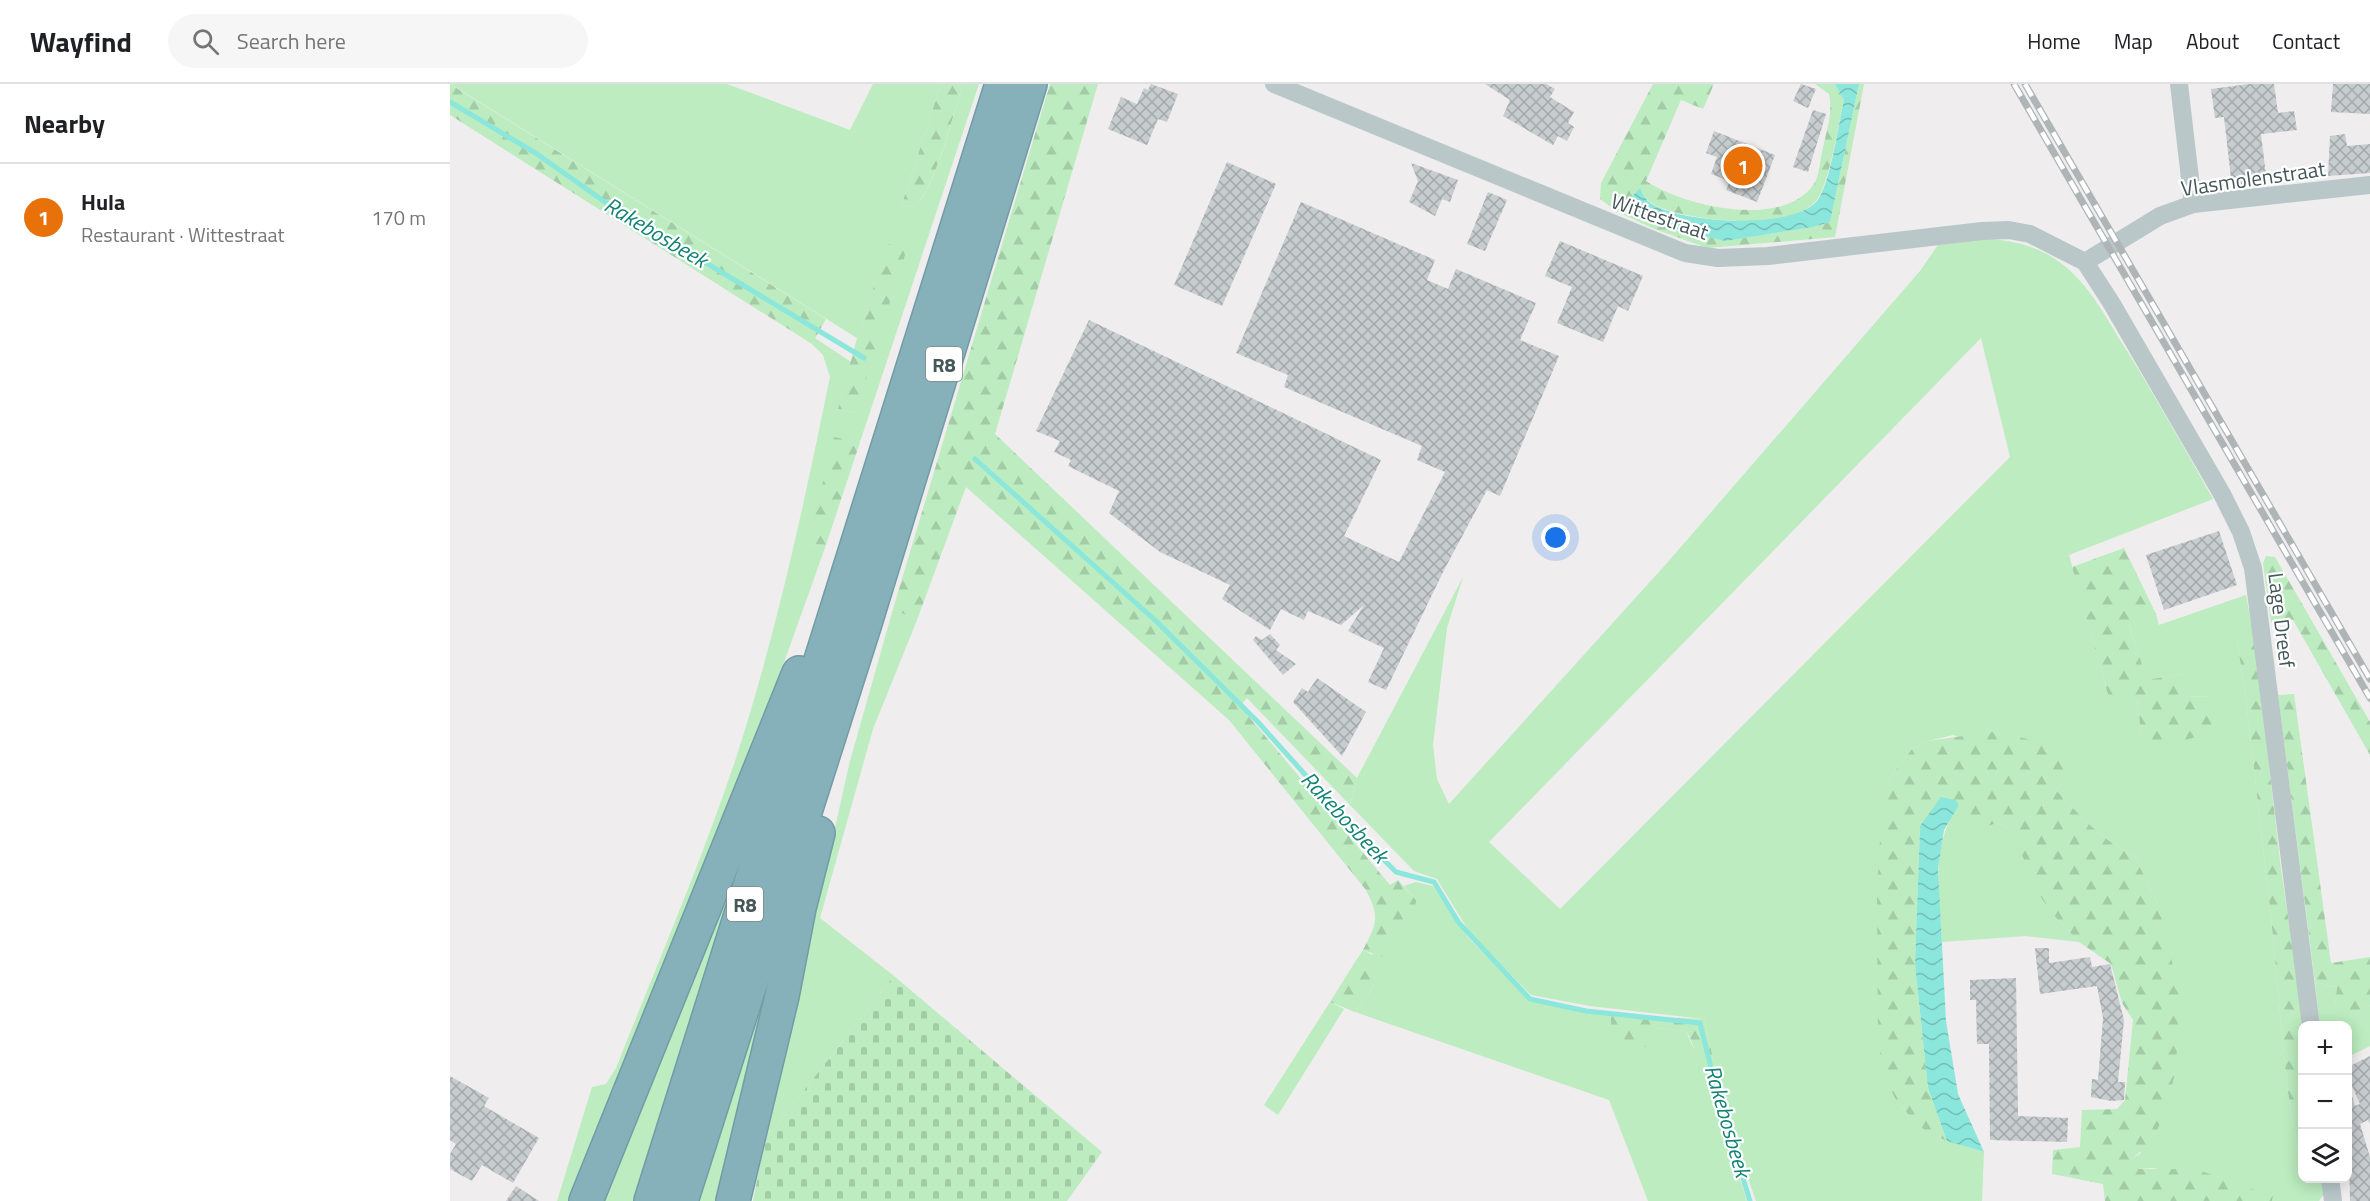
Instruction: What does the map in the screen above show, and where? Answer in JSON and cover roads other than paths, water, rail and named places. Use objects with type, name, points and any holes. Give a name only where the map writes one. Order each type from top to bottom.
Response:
[{"type":"highway","name":"R8","points":[[681,1201],[852,616],[1002,84]]},
{"type":"highway","name":"R8","points":[[651,1201],[852,616],[1030,84]]},
{"type":"highway","name":"R8","points":[[586,1201],[794,680],[852,616]]},
{"type":"highway","name":"R8","points":[[733,1201],[782,996],[799,908],[858,683],[852,616]]},
{"type":"street","name":"Wittestraat","points":[[1274,84],[1647,240],[1685,253],[1718,258],[1768,256],[1982,231],[2009,230],[2045,240],[2085,262]]},
{"type":"street","points":[[2179,84],[2193,204]]},
{"type":"street","name":"Vlasmolenstraat","points":[[2085,262],[2160,216],[2193,204],[2370,185]]},
{"type":"street","name":"Lage Dreef","points":[[2085,262],[2112,304],[2222,494],[2241,532],[2253,568],[2310,1021]]},
{"type":"street","points":[[2331,1183],[2333,1201]]},
{"type":"water","points":[[1835,84],[1859,84],[1830,222],[1813,227],[1725,241],[1664,227],[1643,216],[1629,200],[1640,188],[1650,203],[1665,210],[1709,219],[1735,221],[1784,217],[1804,211],[1817,201],[1822,193],[1830,168],[1844,100]]},
{"type":"water","points":[[1941,797],[1956,800],[1959,805],[1944,830],[1938,869],[1946,1021],[1958,1094],[1984,1152],[1947,1141],[1928,1088],[1915,964],[1920,826]]},
{"type":"waterway","name":"Rakebosbeek","points":[[450,102],[537,154],[605,202],[864,358]]},
{"type":"waterway","name":"Rakebosbeek","points":[[975,459],[1156,621],[1258,722],[1361,837],[1396,872],[1434,882],[1459,923],[1530,999],[1586,1011],[1700,1023],[1720,1104],[1750,1201]]},
{"type":"railway","points":[[2014,84],[2370,698]]},
{"type":"railway","points":[[2025,84],[2370,679]]},
{"type":"place","name":"Hula","points":[[1743,166]]}]
